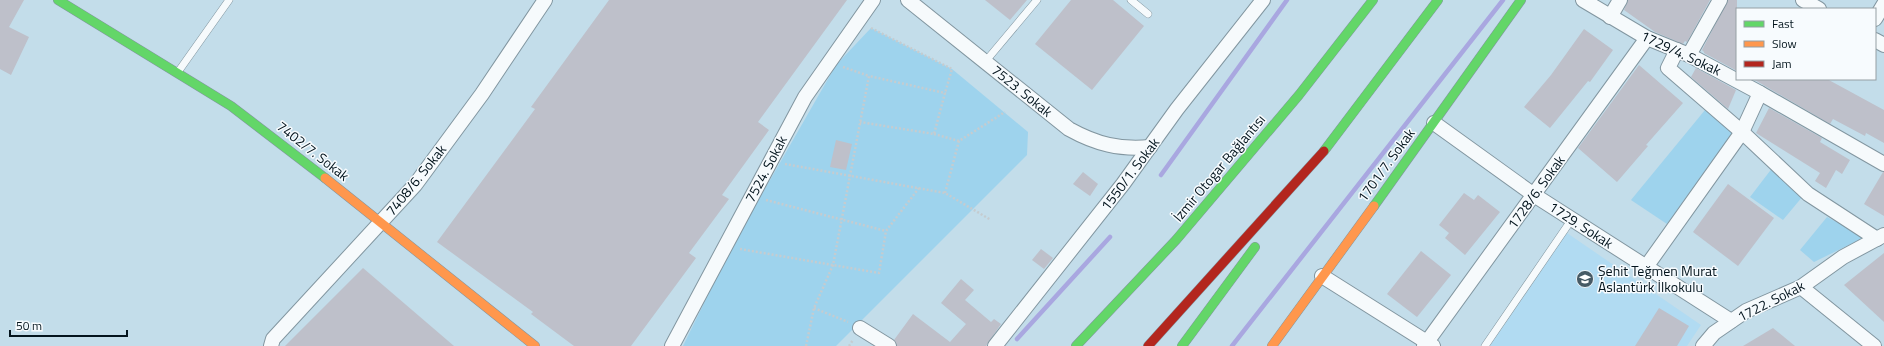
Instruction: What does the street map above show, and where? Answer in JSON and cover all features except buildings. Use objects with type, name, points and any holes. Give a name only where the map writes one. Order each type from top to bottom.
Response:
[{"type":"main road","name":"7402/7. Sokak","points":[[58,0],[231,106],[382,222],[535,346]]},
{"type":"main road","name":"İzmir Otogar Bağlantısı","points":[[1076,346],[1176,240],[1298,95],[1373,0]]},
{"type":"main road","points":[[1270,225],[1438,0]]},
{"type":"main road","name":"1701/7. Sokak","points":[[1272,346],[1434,123],[1521,0]]},
{"type":"main road","points":[[1148,346],[1312,167]]},
{"type":"main road","points":[[1182,346],[1261,238]]},
{"type":"street","name":"7408/6. Sokak","points":[[271,346],[273,339],[415,185],[482,94],[545,0]]},
{"type":"street","name":"7524. Sokak","points":[[672,346],[805,97],[873,0]]},
{"type":"street","name":"7523. Sokak","points":[[908,0],[1069,129],[1084,138],[1128,149],[1150,147]]},
{"type":"street","name":"1550/1. Sokak","points":[[995,346],[1118,191],[1262,0]]},
{"type":"street","name":"1729/4. Sokak","points":[[1583,0],[1647,38],[1683,53],[1760,93],[1884,164]]},
{"type":"street","points":[[1610,16],[1620,0]]},
{"type":"street","points":[[1720,0],[1683,53],[1668,68],[1742,132],[1808,194],[1880,237]]},
{"type":"street","points":[[1803,0],[1817,8]]},
{"type":"street","points":[[1876,17],[1884,4]]},
{"type":"street","name":"1728/6. Sokak","points":[[1428,345],[1647,38]]},
{"type":"street","points":[[1646,267],[1742,132],[1760,93]]},
{"type":"street","name":"1729. Sokak","points":[[1434,123],[1534,195],[1731,322]]},
{"type":"street","name":"1722. Sokak","points":[[1703,346],[1714,334],[1746,311],[1801,287],[1843,257],[1880,237]]},
{"type":"street","points":[[1322,276],[1428,345]]},
{"type":"street","points":[[1801,287],[1874,346]]},
{"type":"street","points":[[860,328],[889,346]]},
{"type":"lane","points":[[177,74],[229,0]]},
{"type":"lane","points":[[985,62],[1037,0]]},
{"type":"lane","points":[[1131,0],[1148,14]]},
{"type":"lane","points":[[1485,346],[1572,219]]},
{"type":"path","points":[[868,26],[952,69],[934,134]]},
{"type":"path","points":[[836,65],[869,76],[945,93]]},
{"type":"path","points":[[806,346],[814,308],[833,265],[869,76]]},
{"type":"path","points":[[945,193],[959,141],[1004,112]]},
{"type":"path","points":[[860,122],[934,134],[959,141]]},
{"type":"path","points":[[771,161],[945,193],[991,220]]},
{"type":"path","points":[[725,246],[879,273],[886,231],[919,188]]},
{"type":"path","points":[[752,197],[886,231]]},
{"type":"path","points":[[814,308],[860,328]]},
{"type":"shaded area","points":[[871,28],[952,69],[1028,132],[1027,155],[836,346],[683,346],[731,248],[836,65]]},
{"type":"shaded area","points":[[1705,110],[1732,133],[1667,224],[1631,200]]},
{"type":"shaded area","points":[[1773,167],[1803,196],[1783,220],[1750,197]]},
{"type":"shaded area","points":[[1827,217],[1865,237],[1814,262],[1800,250]]},
{"type":"shaded area","name":"Şehit Teğmen Murat Aslantürk İlkokulu","points":[[1567,233],[1701,325],[1687,346],[1490,346]]},
{"type":"waterway","points":[[1161,175],[1287,0]]},
{"type":"waterway","points":[[1232,346],[1503,0]]},
{"type":"waterway","points":[[1017,339],[1110,237]]},
{"type":"traffic: fast","points":[[58,0],[231,106],[325,178]]},
{"type":"traffic: fast","points":[[1076,346],[1176,240],[1299,95],[1373,0]]},
{"type":"traffic: fast","points":[[1324,151],[1438,0]]},
{"type":"traffic: fast","points":[[1374,206],[1521,0]]},
{"type":"traffic: fast","points":[[1182,346],[1255,247]]},
{"type":"traffic: slow","points":[[325,178],[535,346]]},
{"type":"traffic: slow","points":[[1272,346],[1374,206]]},
{"type":"traffic: jam","points":[[1148,346],[1324,151]]},
{"type":"place","name":"Şehit Teğmen Murat Aslantürk İlkokulu","points":[[1585,279]]}]
